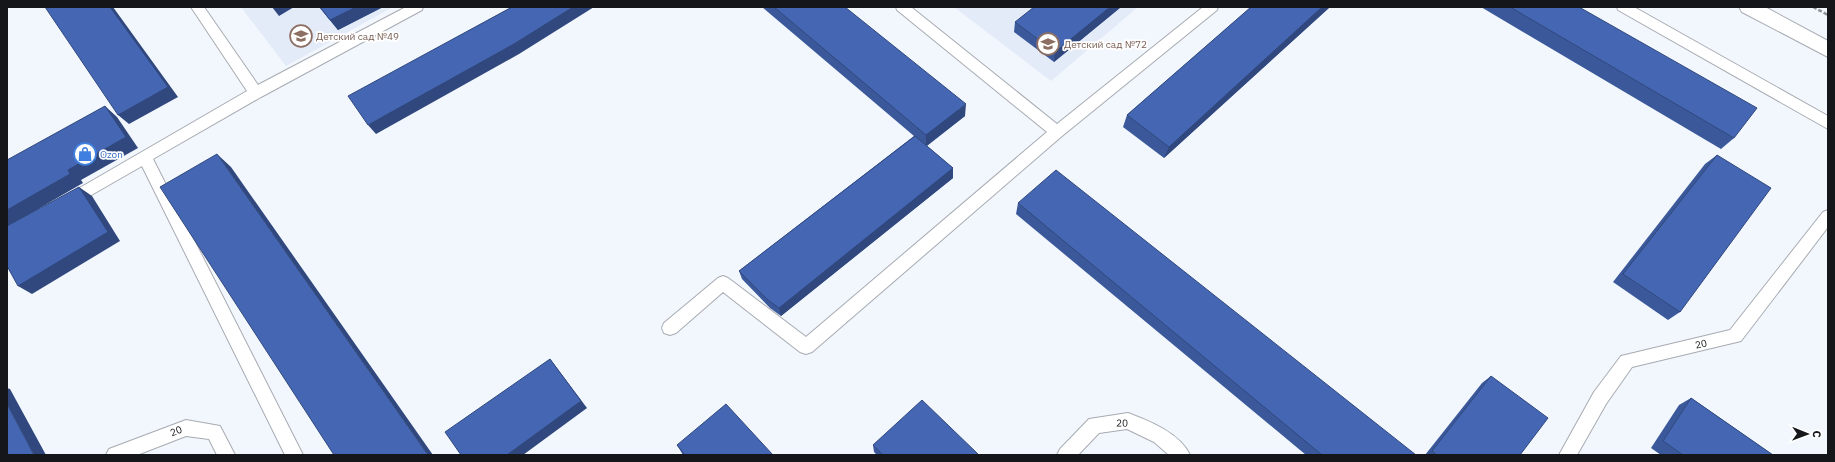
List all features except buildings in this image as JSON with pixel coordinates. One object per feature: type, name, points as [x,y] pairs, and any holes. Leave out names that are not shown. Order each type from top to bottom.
[{"type":"street","points":[[1749,7],[1828,50]]},
{"type":"lane","points":[[197,7],[256,93]]},
{"type":"lane","points":[[55,209],[256,93],[417,7]]},
{"type":"lane","points":[[902,7],[1056,132]]},
{"type":"lane","points":[[670,328],[723,283],[806,346],[1056,132],[1212,7]]},
{"type":"lane","points":[[1623,7],[1828,123]]},
{"type":"lane","points":[[145,158],[294,455]]},
{"type":"lane","name":"20","points":[[1568,455],[1600,398],[1627,361],[1735,336],[1828,216]]},
{"type":"lane","name":"20","points":[[1066,455],[1095,425],[1128,421],[1160,436],[1181,455]]},
{"type":"lane","name":"20","points":[[115,455],[186,428],[214,432],[226,455]]},
{"type":"path","points":[[1813,7],[1828,15]]},
{"type":"shaded area","name":"Детский сад №49","points":[[241,7],[393,7],[286,66]]},
{"type":"shaded area","name":"Детский сад №72","points":[[954,7],[1138,7],[1051,81]]},
{"type":"place","name":"Детский сад №49","points":[[301,36]]},
{"type":"place","name":"Детский сад №72","points":[[1048,44]]},
{"type":"place","name":"Ozon","points":[[85,154]]}]
